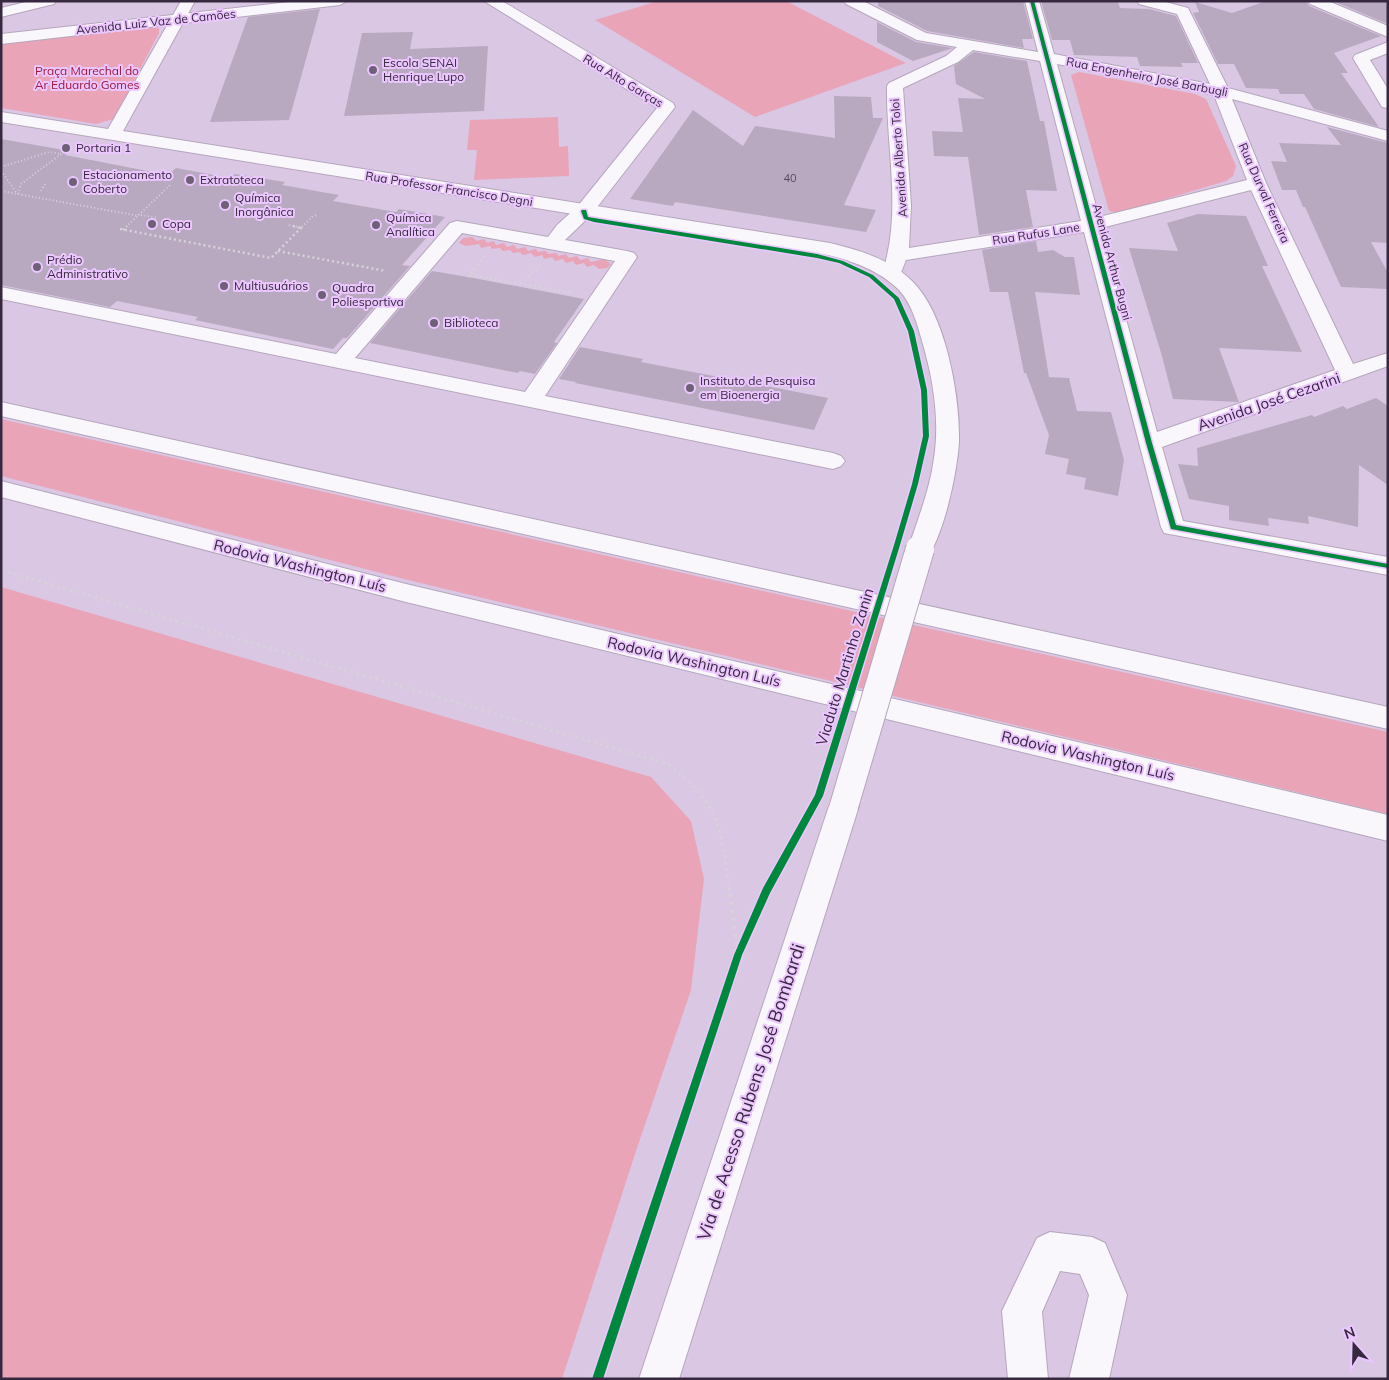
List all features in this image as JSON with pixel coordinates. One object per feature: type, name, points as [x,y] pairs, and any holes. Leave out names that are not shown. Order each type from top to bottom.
[{"type":"main road","points":[[1,13],[49,1]]},
{"type":"main road","points":[[112,136],[188,1]]},
{"type":"main road","name":"Avenida Luiz Vaz de Camões","points":[[1,39],[340,1]]},
{"type":"main road","name":"Rua Alto Garças","points":[[492,1],[667,106],[584,211]]},
{"type":"main road","name":"Rua Engenheiro José Barbugli","points":[[851,1],[922,38],[1048,58],[1221,91],[1388,136]]},
{"type":"main road","points":[[884,1],[884,18]]},
{"type":"main road","name":"Avenida Arthur Bugni","points":[[1032,1],[1090,225],[1173,527],[1387,566]]},
{"type":"main road","name":"Rua Durval Ferreira","points":[[1144,1],[1183,11],[1221,91],[1257,183],[1347,374]]},
{"type":"main road","points":[[1315,1],[1388,32]]},
{"type":"main road","name":"Avenida Alberto Toloi","points":[[896,264],[903,226],[894,106],[895,86],[952,59],[969,46]]},
{"type":"main road","points":[[1388,47],[1361,58],[1388,103]]},
{"type":"main road","name":"Rua Professor Francisco Degni","points":[[1,118],[830,249],[896,264]]},
{"type":"main road","name":"Rua Rufus Lane","points":[[896,264],[1090,225],[1257,183]]},
{"type":"main road","points":[[553,244],[564,229],[584,211]]},
{"type":"main road","points":[[340,362],[457,227],[627,256],[530,401]]},
{"type":"main road","name":"Via de Acesso Rubens José Bombardi","points":[[659,1379],[844,806],[920,549],[938,497],[946,455],[945,413],[940,371],[922,311],[896,264]]},
{"type":"main road","points":[[1,294],[833,461]]},
{"type":"main road","name":"Avenida José Cezarini","points":[[1149,443],[1388,359]]},
{"type":"main road","points":[[3,409],[1388,718]]},
{"type":"main road","name":"Rodovia Washington Luís","points":[[1,489],[406,593],[1388,828]]},
{"type":"main road","points":[[1028,1379],[1022,1311],[1050,1251],[1092,1256],[1108,1295],[1089,1379]]},
{"type":"path","points":[[18,194],[21,184],[91,132]]},
{"type":"path","points":[[1,167],[49,152],[62,154]]},
{"type":"path","points":[[1,171],[18,194]]},
{"type":"path","points":[[41,191],[45,184]]},
{"type":"path","points":[[170,185],[150,202],[140,216],[122,230],[271,258],[312,217],[317,216]]},
{"type":"path","points":[[1,191],[157,218]]},
{"type":"path","points":[[289,226],[301,228]]},
{"type":"path","points":[[278,251],[414,276]]},
{"type":"path","points":[[486,255],[469,276],[599,298]]},
{"type":"path","points":[[1,570],[668,764],[698,788],[710,804],[718,821],[723,839],[738,955]]},
{"type":"path","points":[[735,964],[746,937]]},
{"type":"green space","points":[[658,1],[786,1],[906,63],[755,117],[595,20]]},
{"type":"green space","name":"Praça Marechal do Ar Eduardo Gomes","points":[[150,27],[159,28],[159,33],[114,119],[96,124],[1,108],[1,43]]},
{"type":"green space","points":[[1079,72],[1195,94],[1206,99],[1236,166],[1233,176],[1226,181],[1119,213],[1109,211],[1071,75]]},
{"type":"green space","points":[[558,117],[559,147],[568,146],[569,176],[474,180],[477,150],[467,150],[470,120]]},
{"type":"green space","points":[[472,237],[477,241],[484,239],[487,243],[494,241],[496,245],[504,243],[507,247],[514,245],[517,249],[525,247],[528,251],[536,249],[538,252],[546,251],[548,254],[556,253],[559,256],[566,254],[569,258],[577,256],[580,260],[588,258],[591,262],[604,259],[611,264],[607,268],[599,269],[594,265],[587,267],[584,263],[576,265],[573,261],[566,263],[563,259],[555,261],[552,257],[544,259],[542,255],[535,257],[531,253],[523,255],[520,252],[513,253],[510,250],[503,251],[500,248],[492,249],[490,246],[481,248],[479,244],[466,246],[459,243],[463,238]]},
{"type":"green space","points":[[1,419],[1388,732],[1388,814],[416,582],[1,476]]},
{"type":"green space","points":[[1,587],[651,777],[691,821],[704,879],[691,990],[636,1151],[562,1379],[1,1379]]},
{"type":"building","points":[[878,1],[1023,1],[1033,39],[1022,39],[1024,48],[927,31],[878,6]]},
{"type":"building","points":[[1041,1],[1118,2],[1120,8],[1149,9],[1176,16],[1198,63],[1181,63],[1183,67],[1140,66],[1137,57],[1074,55],[1070,40],[1052,40]]},
{"type":"building","points":[[1266,1],[1306,1],[1309,6],[1381,36],[1334,53],[1348,73],[1341,73],[1379,127],[1314,109],[1304,94],[1280,94],[1278,89],[1246,88],[1234,64],[1218,64],[1193,13],[1199,12],[1195,2],[1232,13]]},
{"type":"building","points":[[1333,1],[1388,1],[1388,24]]},
{"type":"building","points":[[320,9],[289,120],[210,122],[248,17]]},
{"type":"building","points":[[877,22],[916,42],[953,48],[913,61],[877,42]]},
{"type":"building","points":[[413,32],[410,49],[488,46],[484,111],[344,116],[362,33]]},
{"type":"building","points":[[974,52],[1027,61],[1040,121],[1044,121],[1057,191],[1026,190],[1033,227],[979,235],[968,157],[934,156],[932,131],[963,132],[958,98],[985,99],[956,84],[954,66]]},
{"type":"building","points":[[834,96],[871,97],[873,118],[883,118],[844,205],[876,210],[866,232],[675,202],[673,206],[630,199],[693,110],[743,146],[755,126],[835,138]]},
{"type":"building","points":[[1327,127],[1388,143],[1388,243],[1371,242],[1388,273],[1388,289],[1341,287],[1296,190],[1282,190],[1271,161],[1287,162],[1279,143],[1341,145]]},
{"type":"building","points":[[1,139],[70,151],[65,155],[163,174],[169,174],[176,168],[230,178],[235,174],[285,182],[282,185],[339,195],[333,201],[396,212],[399,209],[445,217],[402,265],[410,266],[347,338],[343,338],[333,349],[195,320],[198,317],[117,301],[110,307],[1,285]]},
{"type":"building","points":[[1198,214],[1246,216],[1268,266],[1262,266],[1302,352],[1219,348],[1239,402],[1173,399],[1129,248],[1178,251],[1167,223]]},
{"type":"building","points":[[1036,241],[1038,252],[1053,250],[1065,257],[1074,257],[1080,295],[1035,292],[1049,377],[1069,378],[1077,411],[1111,412],[1124,460],[1118,496],[1084,489],[1086,478],[1066,474],[1069,459],[1045,454],[1049,435],[1026,373],[1024,373],[1008,292],[990,292],[982,250]]},
{"type":"building","name":"Biblioteca","points":[[432,271],[584,299],[554,342],[557,343],[535,374],[520,371],[518,373],[370,343]]},
{"type":"building","points":[[580,347],[643,359],[641,362],[828,398],[814,430],[559,379]]},
{"type":"building","points":[[1376,398],[1388,406],[1388,485],[1359,465],[1358,527],[1308,516],[1309,524],[1268,518],[1269,526],[1229,520],[1229,506],[1189,499],[1178,464],[1198,466],[1197,448],[1312,415],[1314,417],[1343,406],[1347,409]]},
{"type":"cycle path","points":[[1032,1],[1173,527],[1388,566]]},
{"type":"cycle path","name":"Viaduto Martinho Zanin","points":[[584,211],[586,218],[594,220],[817,256],[841,262],[871,276],[896,298],[911,331],[924,390],[926,436],[915,484],[897,545],[819,796],[766,891],[738,955],[597,1379]]},
{"type":"place","name":"Escola SENAI Henrique Lupo","points":[[373,70]]},
{"type":"place","name":"Portaria 1","points":[[66,148]]},
{"type":"place","name":"Extratoteca","points":[[190,180]]},
{"type":"place","name":"Estacionamento Coberto","points":[[73,182]]},
{"type":"place","name":"Química Inorgânica","points":[[225,205]]},
{"type":"place","name":"Copa","points":[[152,224]]},
{"type":"place","name":"Química Analítica","points":[[376,225]]},
{"type":"place","name":"Prédio Administrativo","points":[[37,267]]},
{"type":"place","name":"Multiusuários","points":[[224,286]]},
{"type":"place","name":"Quadra Poliesportiva","points":[[322,295]]},
{"type":"place","name":"Biblioteca","points":[[434,323]]},
{"type":"place","name":"Instituto de Pesquisa em Bioenergia","points":[[690,388]]}]
